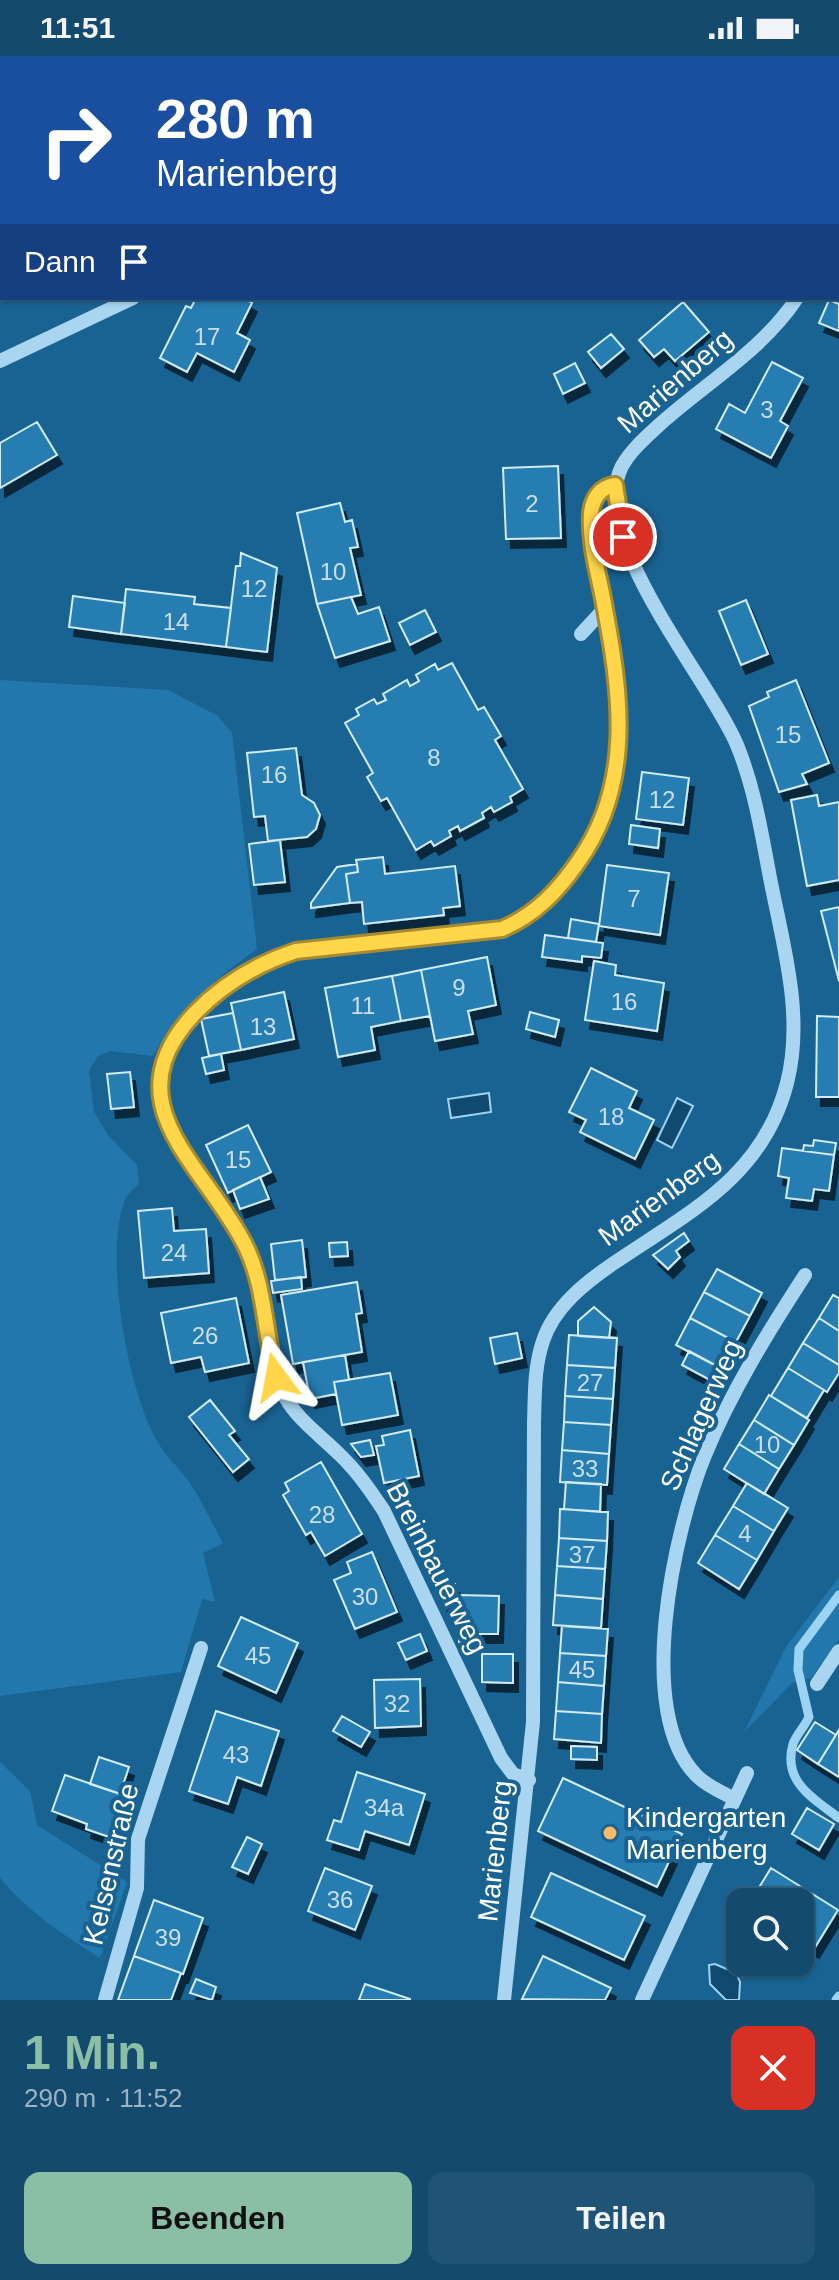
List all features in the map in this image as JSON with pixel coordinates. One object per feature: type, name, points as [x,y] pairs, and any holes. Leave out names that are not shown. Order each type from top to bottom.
[{"type":"street","points":[[0,361],[129,300]]},
{"type":"street","name":"Marienberg","points":[[504,2000],[533,1722],[536,1374],[543,1339],[558,1313],[578,1290],[721,1191],[745,1167],[763,1143],[778,1114],[794,1037],[791,980],[754,795],[716,702],[643,586],[627,554],[615,485],[623,464],[639,443],[751,350],[795,300]]},
{"type":"street","name":"Breinbauerweg","points":[[529,1780],[513,1774],[501,1758],[384,1511],[364,1480],[287,1400],[276,1377],[248,1251],[171,1129],[159,1100],[157,1078],[166,1052],[185,1024],[209,998],[265,961],[296,951],[502,929],[521,921],[544,903],[583,855],[601,826],[612,797],[619,721],[591,513],[596,496],[606,486],[615,485]]},
{"type":"street","points":[[581,634],[605,608]]},
{"type":"street","name":"Schlagerweg","points":[[733,1798],[697,1776],[683,1756],[672,1730],[664,1662],[675,1555],[705,1454],[768,1332],[805,1275]]},
{"type":"street","name":"Kelsenstraße","points":[[105,2000],[137,1888],[138,1839],[201,1648]]},
{"type":"street","points":[[817,1684],[839,1651]]},
{"type":"street","points":[[642,2000],[747,1773]]},
{"type":"shaded area","points":[[0,680],[168,690],[218,716],[232,733],[257,949],[199,997],[174,1025],[153,1056],[110,1051],[98,1056],[89,1071],[94,1112],[108,1135],[137,1165],[139,1184],[124,1202],[118,1227],[118,1291],[129,1362],[148,1423],[160,1446],[192,1486],[223,1543],[203,1553],[215,1602],[202,1599],[181,1672],[0,1696]]},
{"type":"shaded area","points":[[489,1093],[491,1112],[451,1118],[448,1099]]},
{"type":"shaded area","points":[[677,1098],[693,1106],[672,1148],[657,1140]]},
{"type":"shaded area","points":[[839,1577],[839,1639],[811,1678],[792,1683],[744,1732],[786,1647]]},
{"type":"shaded area","points":[[0,1762],[30,1791],[37,1825],[127,1882],[100,1958],[34,1912],[0,1878]]},
{"type":"shaded area","points":[[709,1965],[726,1969],[726,1976],[737,1976],[739,2000],[726,2000],[710,1984]]},
{"type":"building","points":[[195,300],[247,300],[252,303],[237,333],[250,340],[234,372],[197,353],[187,372],[160,358],[186,306],[191,308]]},
{"type":"building","points":[[829,300],[839,304],[839,331],[819,323]]},
{"type":"building","points":[[683,302],[709,332],[675,361],[664,349],[654,357],[639,340]]},
{"type":"building","points":[[611,334],[624,349],[601,368],[588,352]]},
{"type":"building","points":[[772,362],[803,378],[780,421],[788,426],[771,458],[716,429],[729,404],[745,413]]},
{"type":"building","points":[[575,363],[585,383],[563,394],[554,374]]},
{"type":"building","points":[[37,422],[57,455],[0,488],[0,443]]},
{"type":"building","points":[[558,466],[561,538],[506,539],[503,468]]},
{"type":"building","points":[[340,503],[345,522],[352,520],[358,547],[350,548],[361,595],[317,604],[297,513]]},
{"type":"building","points":[[241,553],[277,568],[267,652],[226,647],[236,566],[240,566]]},
{"type":"building","points":[[126,589],[195,597],[194,604],[231,608],[226,647],[121,634]]},
{"type":"building","points":[[73,596],[125,603],[121,634],[69,627]]},
{"type":"building","points":[[351,597],[358,614],[379,607],[390,641],[335,658],[317,604]]},
{"type":"building","points":[[746,600],[768,654],[741,665],[719,611]]},
{"type":"building","points":[[425,610],[436,632],[410,645],[399,623]]},
{"type":"building","points":[[452,663],[478,710],[484,707],[501,736],[495,740],[523,789],[510,797],[512,802],[494,812],[491,807],[482,813],[484,818],[460,831],[458,826],[449,831],[451,836],[434,846],[431,841],[416,850],[387,798],[381,801],[367,777],[373,773],[345,723],[359,715],[356,709],[374,699],[377,704],[386,700],[383,694],[407,680],[410,686],[419,681],[416,675],[435,664],[438,670]]},
{"type":"building","points":[[796,680],[829,763],[802,774],[807,784],[779,792],[749,706],[769,697],[767,692]]},
{"type":"building","points":[[296,748],[302,795],[314,803],[320,815],[316,829],[307,837],[268,841],[265,816],[254,817],[247,753]]},
{"type":"building","points":[[642,772],[689,778],[683,825],[636,819]]},
{"type":"building","points":[[817,795],[819,806],[839,802],[839,880],[807,886],[791,800]]},
{"type":"building","points":[[631,825],[660,829],[658,848],[629,844]]},
{"type":"building","points":[[280,840],[285,882],[254,885],[249,844]]},
{"type":"building","points":[[383,857],[385,874],[455,866],[460,906],[443,908],[444,915],[364,924],[362,902],[350,903],[346,874],[358,872],[356,860]]},
{"type":"building","points":[[357,864],[358,872],[346,874],[350,903],[311,908],[311,903],[337,867]]},
{"type":"building","points":[[607,865],[669,873],[660,935],[599,926]]},
{"type":"building","points":[[839,907],[839,981],[821,911]]},
{"type":"building","points":[[571,919],[599,924],[596,942],[568,938]]},
{"type":"building","points":[[545,935],[603,943],[601,958],[582,956],[582,962],[542,957]]},
{"type":"building","points":[[487,957],[496,1005],[468,1011],[473,1034],[435,1041],[421,970]]},
{"type":"building","points":[[594,961],[616,965],[615,975],[664,983],[657,1031],[585,1020]]},
{"type":"building","points":[[421,970],[430,1016],[401,1021],[392,976]]},
{"type":"building","points":[[392,976],[401,1021],[371,1027],[375,1050],[338,1057],[325,988]]},
{"type":"building","points":[[284,992],[294,1039],[241,1050],[231,1003]]},
{"type":"building","points":[[530,1012],[559,1020],[555,1037],[526,1029]]},
{"type":"building","points":[[233,1013],[241,1050],[209,1056],[201,1019]]},
{"type":"building","points":[[817,1016],[839,1017],[839,1097],[816,1097]]},
{"type":"building","points":[[221,1054],[224,1070],[206,1074],[202,1058]]},
{"type":"building","points":[[591,1068],[637,1091],[629,1108],[654,1120],[635,1159],[580,1132],[586,1120],[569,1112]]},
{"type":"building","points":[[130,1072],[134,1107],[111,1109],[107,1074]]},
{"type":"building","points":[[248,1125],[271,1172],[228,1193],[206,1145]]},
{"type":"building","points":[[814,1140],[836,1143],[834,1155],[803,1151],[804,1145],[813,1146]]},
{"type":"building","points":[[782,1148],[834,1155],[829,1191],[814,1189],[812,1201],[786,1198],[789,1178],[778,1176]]},
{"type":"building","points":[[260,1177],[269,1199],[240,1209],[233,1190]]},
{"type":"building","points":[[172,1208],[174,1231],[206,1229],[209,1273],[144,1278],[138,1211]]},
{"type":"building","points":[[684,1233],[689,1241],[676,1251],[680,1257],[668,1269],[653,1255]]},
{"type":"building","points":[[302,1240],[306,1277],[275,1280],[271,1244]]},
{"type":"building","points":[[347,1242],[348,1256],[330,1257],[329,1243]]},
{"type":"building","points":[[717,1269],[762,1293],[750,1316],[704,1292]]},
{"type":"building","points":[[301,1277],[302,1289],[273,1293],[271,1281]]},
{"type":"building","points":[[357,1282],[362,1313],[356,1314],[362,1352],[293,1364],[281,1295]]},
{"type":"building","points":[[704,1292],[750,1316],[736,1342],[690,1318]]},
{"type":"building","points":[[833,1295],[839,1298],[839,1331],[819,1318]]},
{"type":"building","points":[[236,1298],[249,1363],[205,1372],[201,1357],[171,1363],[161,1313]]},
{"type":"building","points":[[594,1307],[611,1322],[609,1338],[578,1336],[578,1321]]},
{"type":"building","points":[[690,1318],[736,1342],[722,1369],[676,1345]]},
{"type":"building","points":[[819,1318],[839,1331],[839,1365],[803,1343]]},
{"type":"building","points":[[517,1333],[522,1358],[495,1364],[490,1338]]},
{"type":"building","points":[[569,1335],[617,1338],[615,1368],[567,1365]]},
{"type":"building","points":[[803,1343],[839,1365],[839,1373],[827,1392],[788,1368]]},
{"type":"building","points":[[689,1351],[717,1366],[710,1380],[682,1365]]},
{"type":"building","points":[[345,1355],[349,1380],[334,1382],[336,1394],[310,1399],[303,1362]]},
{"type":"building","points":[[567,1365],[615,1368],[613,1399],[565,1396]]},
{"type":"building","points":[[788,1368],[824,1390],[807,1418],[771,1396]]},
{"type":"building","points":[[390,1373],[398,1415],[342,1425],[334,1382]]},
{"type":"building","points":[[769,1395],[809,1420],[794,1445],[754,1420]]},
{"type":"building","points":[[565,1396],[613,1399],[611,1425],[564,1422]]},
{"type":"building","points":[[210,1400],[235,1431],[229,1435],[249,1459],[233,1472],[189,1417]]},
{"type":"building","points":[[754,1420],[794,1445],[779,1469],[739,1444]]},
{"type":"building","points":[[564,1422],[611,1425],[609,1454],[562,1450]]},
{"type":"building","points":[[410,1430],[419,1476],[384,1483],[376,1446],[384,1445],[382,1436]]},
{"type":"building","points":[[370,1440],[374,1455],[361,1457],[351,1444]]},
{"type":"building","points":[[739,1444],[779,1469],[764,1494],[724,1469]]},
{"type":"building","points":[[562,1450],[609,1454],[607,1485],[560,1482]]},
{"type":"building","points":[[321,1462],[362,1534],[325,1556],[311,1532],[306,1535],[283,1495],[289,1491],[285,1483]]},
{"type":"building","points":[[566,1482],[601,1484],[600,1512],[564,1509]]},
{"type":"building","points":[[747,1483],[788,1508],[774,1531],[733,1506]]},
{"type":"building","points":[[733,1506],[774,1531],[757,1560],[715,1535]]},
{"type":"building","points":[[560,1509],[608,1512],[607,1541],[559,1538]]},
{"type":"building","points":[[715,1535],[757,1560],[739,1589],[698,1563]]},
{"type":"building","points":[[559,1538],[607,1541],[605,1569],[557,1566]]},
{"type":"building","points":[[372,1552],[397,1612],[355,1629],[334,1580],[351,1573],[347,1562]]},
{"type":"building","points":[[557,1566],[605,1569],[603,1599],[555,1595]]},
{"type":"building","points":[[443,1584],[455,1584],[455,1605],[442,1604]]},
{"type":"building","points":[[459,1595],[499,1596],[498,1634],[480,1634],[480,1641],[459,1642]]},
{"type":"building","points":[[555,1595],[603,1599],[601,1628],[553,1625]]},
{"type":"building","points":[[241,1617],[298,1643],[276,1693],[218,1666]]},
{"type":"building","points":[[562,1626],[608,1629],[606,1656],[560,1653]]},
{"type":"building","points":[[420,1634],[427,1651],[406,1660],[398,1643]]},
{"type":"building","points":[[560,1653],[606,1656],[604,1686],[558,1682]]},
{"type":"building","points":[[482,1654],[513,1654],[513,1683],[482,1682]]},
{"type":"building","points":[[420,1679],[421,1726],[375,1728],[374,1680]]},
{"type":"building","points":[[558,1682],[604,1686],[602,1714],[556,1711]]},
{"type":"building","points":[[216,1711],[279,1731],[261,1786],[237,1777],[228,1804],[189,1791]]},
{"type":"building","points":[[556,1711],[602,1714],[601,1743],[554,1739]]},
{"type":"building","points":[[342,1716],[370,1732],[361,1747],[333,1731]]},
{"type":"building","points":[[815,1722],[836,1735],[818,1764],[797,1750]]},
{"type":"building","points":[[839,1730],[839,1777],[818,1764]]},
{"type":"building","points":[[571,1746],[597,1747],[597,1760],[571,1759]]},
{"type":"building","points":[[99,1757],[129,1767],[120,1794],[90,1784]]},
{"type":"building","points":[[357,1772],[425,1794],[409,1845],[365,1831],[359,1850],[327,1840],[334,1820],[341,1822]]},
{"type":"building","points":[[65,1775],[127,1796],[112,1838],[86,1829],[87,1824],[52,1811]]},
{"type":"building","name":"Kindergarten Marienberg","points":[[563,1778],[682,1834],[657,1887],[538,1831]]},
{"type":"building","points":[[807,1808],[834,1824],[819,1850],[792,1834]]},
{"type":"building","points":[[247,1837],[262,1844],[248,1874],[232,1867]]},
{"type":"building","points":[[325,1868],[372,1886],[355,1930],[308,1911]]},
{"type":"building","points":[[771,1868],[803,1888],[759,1888]]},
{"type":"building","points":[[551,1873],[645,1916],[624,1960],[531,1917]]},
{"type":"building","points":[[814,1895],[838,1910],[814,1949]]},
{"type":"building","points":[[154,1900],[203,1918],[183,1974],[134,1956]]},
{"type":"building","points":[[134,1956],[181,1973],[171,2000],[118,2000]]},
{"type":"building","points":[[543,1956],[611,1988],[605,2000],[522,1999]]},
{"type":"building","points":[[196,1979],[216,1987],[212,2000],[190,1993]]},
{"type":"building","points":[[365,1984],[410,1999],[410,2000],[359,2000]]},
{"type":"waterway","points":[[839,1595],[799,1649],[798,1670],[809,1717],[794,1741],[791,1757],[792,1769],[802,1788],[839,1818]]},
{"type":"waterway","points":[[836,2000],[839,1996]]},
{"type":"place","name":"Kindergarten Marienberg","points":[[610,1833]]},
{"type":"route","points":[[276,1377],[248,1251],[171,1129],[159,1100],[157,1078],[166,1052],[185,1024],[209,998],[265,961],[296,951],[502,929],[521,921],[564,882],[601,826],[612,797],[617,763],[619,721],[614,668],[594,552],[591,513],[596,496],[606,486],[615,485],[623,537]]}]
